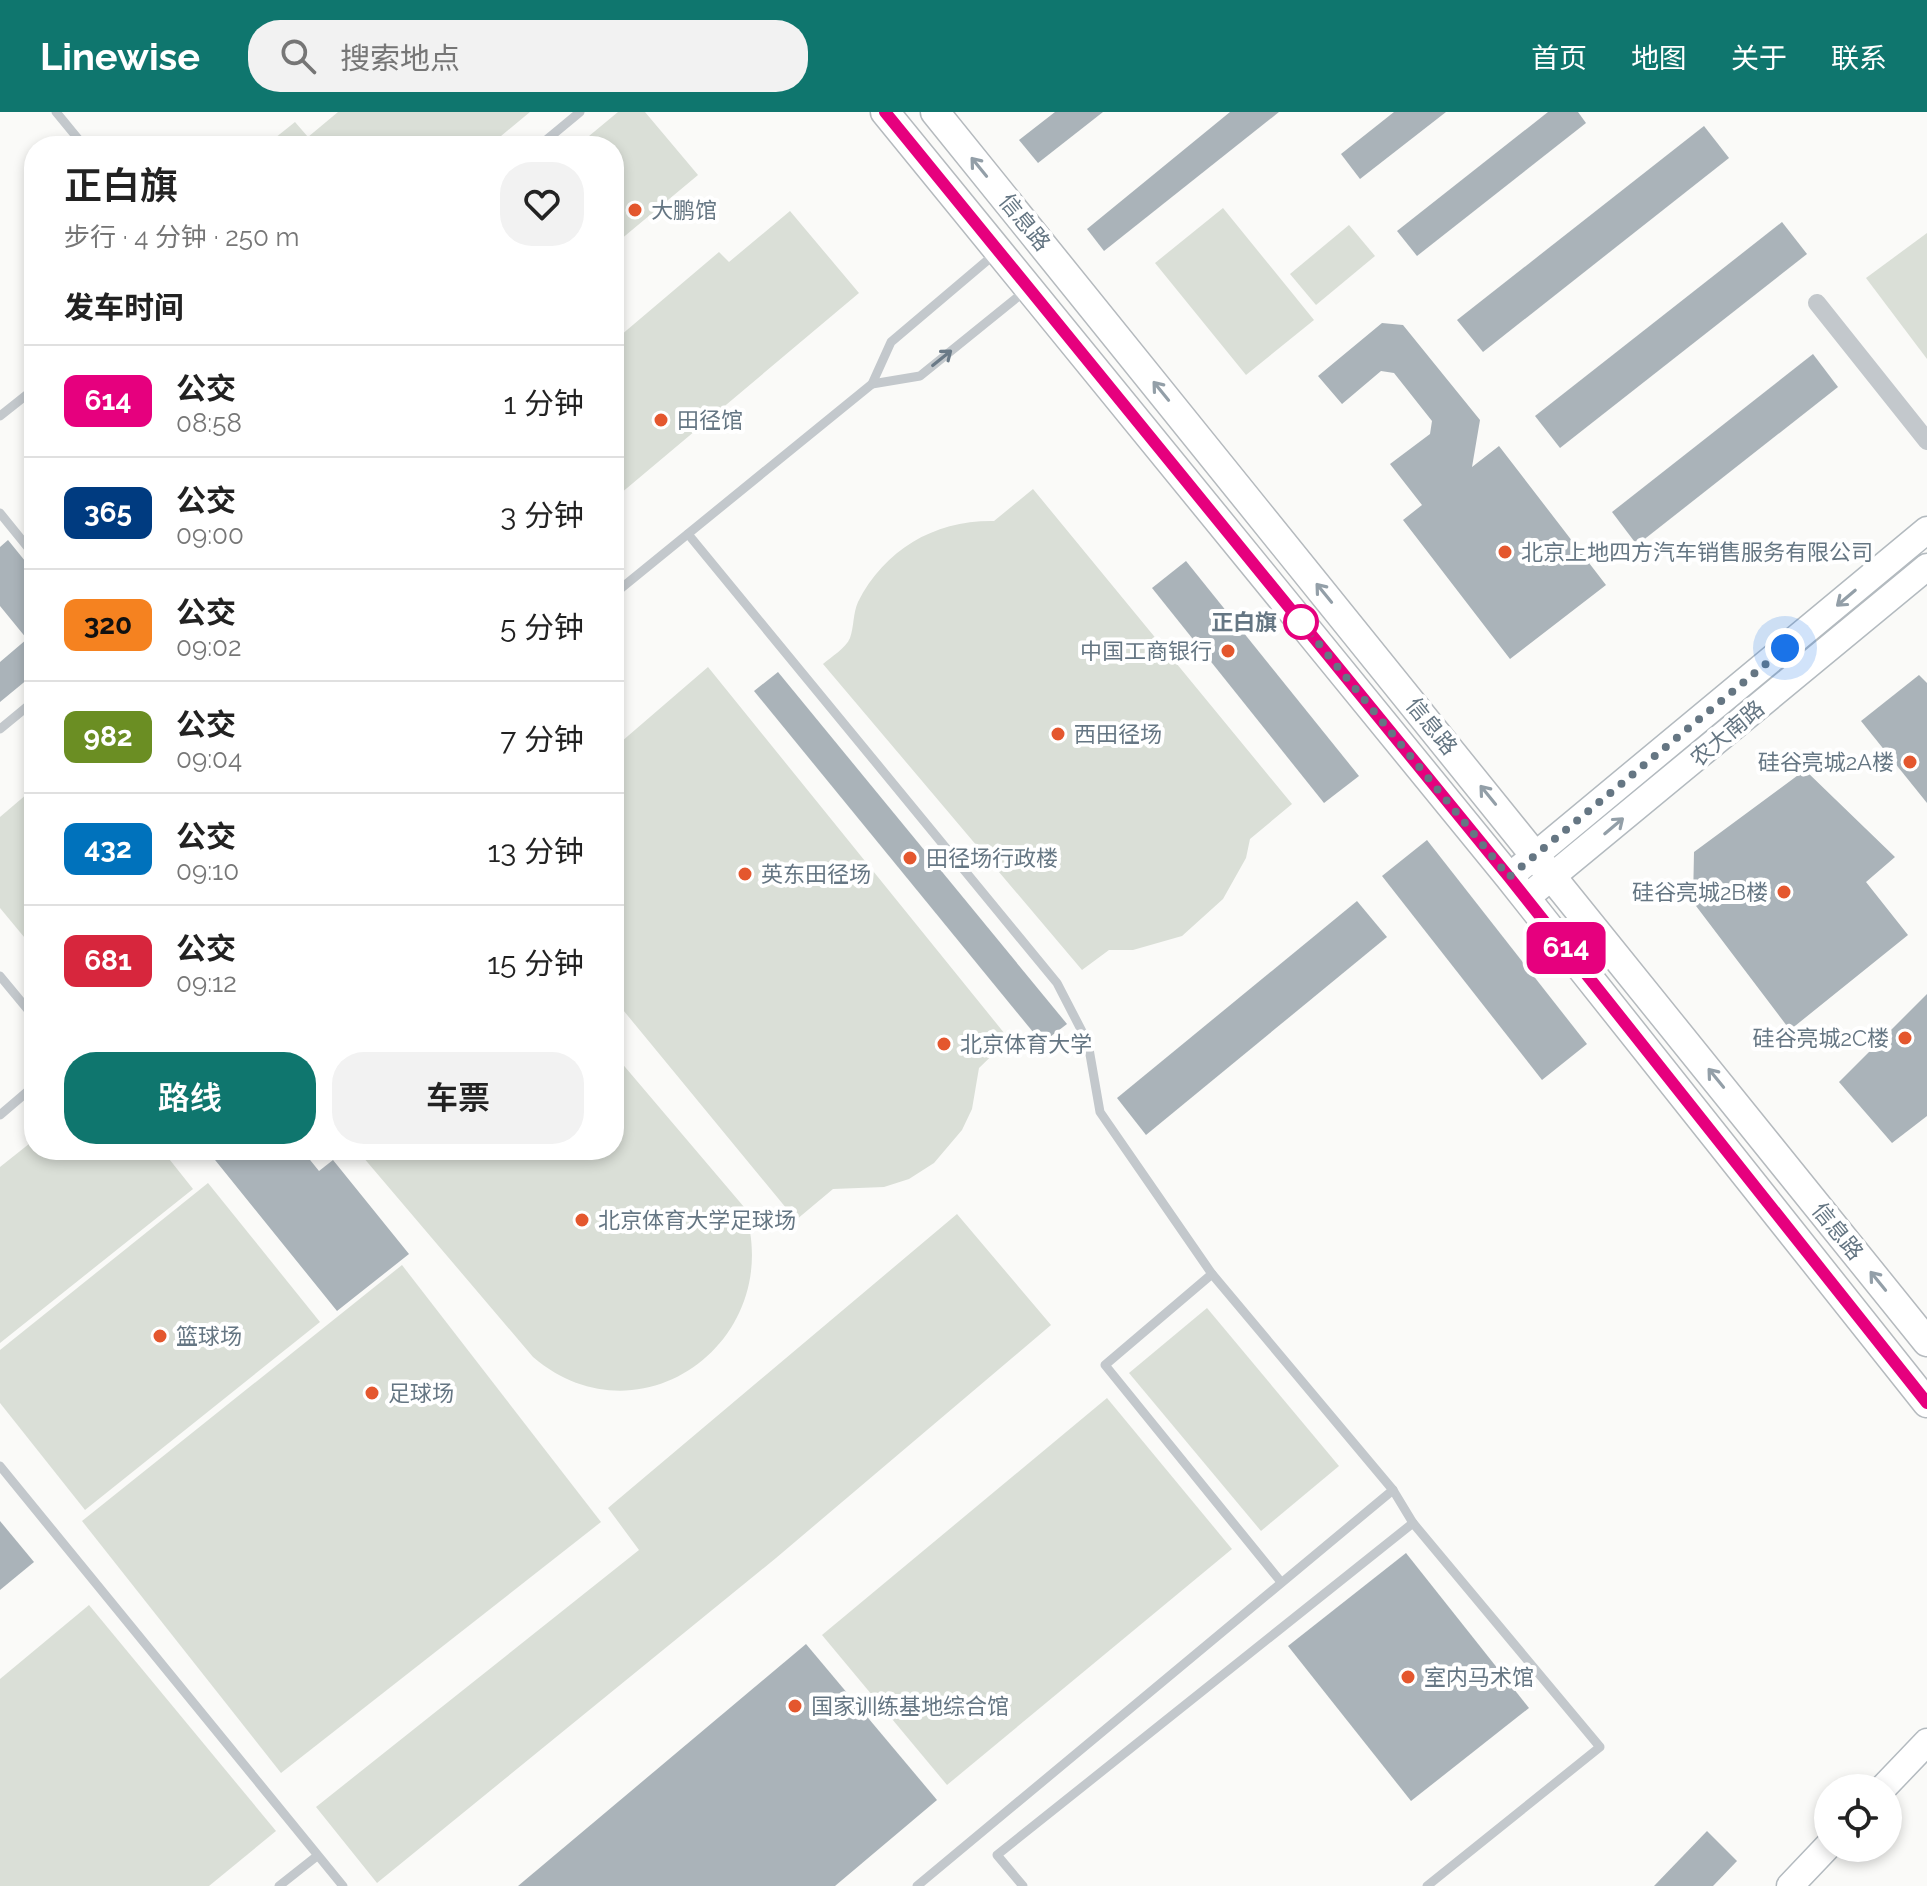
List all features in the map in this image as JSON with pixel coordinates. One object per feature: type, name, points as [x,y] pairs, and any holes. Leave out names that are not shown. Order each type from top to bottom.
[{"type":"main road","name":"信息路","points":[[885,112],[1518,887],[1927,1403]]},
{"type":"main road","name":"信息路","points":[[935,112],[1927,1342]]},
{"type":"main road","name":"农大南路","points":[[1545,866],[1927,530]]},
{"type":"main road","name":"农大南路","points":[[1545,866],[1927,567]]},
{"type":"main road","points":[[1518,887],[1545,866]]},
{"type":"main road","points":[[1896,1774],[1927,1742]]},
{"type":"main road","points":[[1790,1886],[1814,1861]]},
{"type":"street","points":[[1817,303],[1927,441]]},
{"type":"lane","points":[[56,112],[76,136]]},
{"type":"lane","points":[[551,136],[580,112]]},
{"type":"lane","points":[[624,586],[872,384],[891,342],[999,251]]},
{"type":"lane","points":[[872,384],[920,376],[1029,288]]},
{"type":"lane","points":[[0,416],[24,397]]},
{"type":"lane","points":[[0,513],[24,543]]},
{"type":"lane","points":[[688,534],[1057,983],[1088,1043],[1100,1112],[1212,1274],[1393,1490],[1413,1523],[1600,1747],[1427,1886]]},
{"type":"lane","points":[[0,729],[24,709]]},
{"type":"lane","points":[[0,976],[24,1005]]},
{"type":"lane","points":[[0,1115],[24,1095]]},
{"type":"lane","points":[[1212,1274],[1105,1365],[1281,1582]]},
{"type":"lane","points":[[0,1466],[343,1886]]},
{"type":"lane","points":[[917,1886],[1393,1490]]},
{"type":"lane","points":[[1023,1886],[997,1855],[1413,1523]]},
{"type":"lane","points":[[279,1886],[317,1856]]},
{"type":"shaded area","points":[[338,112],[530,112],[501,136],[309,136]]},
{"type":"shaded area","name":"大鹏馆","points":[[618,112],[645,112],[698,175],[624,237],[624,136],[589,136]]},
{"type":"shaded area","points":[[295,122],[307,136],[278,136]]},
{"type":"shaded area","points":[[1223,208],[1314,320],[1246,375],[1155,263]]},
{"type":"shaded area","name":"田径馆","points":[[790,211],[859,293],[624,491],[624,333],[719,252],[729,262]]},
{"type":"shaded area","points":[[1349,225],[1375,256],[1316,305],[1290,274]]},
{"type":"shaded area","points":[[1927,233],[1927,359],[1866,278]]},
{"type":"shaded area","name":"西田径场","points":[[1033,489],[1292,804],[1250,839],[1246,858],[1223,899],[1182,936],[1133,950],[1109,950],[1082,970],[823,664],[848,642],[858,602],[869,583],[897,553],[932,532],[972,522],[994,521]]},
{"type":"shaded area","name":"英东田径场","points":[[708,667],[1009,1039],[979,1068],[972,1109],[962,1130],[934,1163],[909,1179],[884,1187],[833,1189],[796,1220],[624,1011],[624,739]]},
{"type":"shaded area","points":[[24,797],[24,937],[0,908],[0,817]]},
{"type":"shaded area","name":"北京体育大学足球场","points":[[624,1066],[744,1207],[752,1255],[745,1299],[725,1337],[695,1366],[658,1385],[617,1391],[575,1382],[533,1357],[366,1160],[624,1160]]},
{"type":"shaded area","points":[[24,1148],[24,1160],[170,1160],[193,1189],[0,1343],[0,1167]]},
{"type":"shaded area","name":"篮球场","points":[[208,1183],[320,1322],[85,1510],[0,1403],[0,1350]]},
{"type":"shaded area","points":[[957,1214],[1051,1325],[776,1558],[377,1883],[316,1807],[639,1550],[608,1508]]},
{"type":"shaded area","name":"足球场","points":[[402,1265],[601,1522],[281,1773],[82,1521]]},
{"type":"shaded area","points":[[1207,1308],[1339,1466],[1261,1531],[1129,1373]]},
{"type":"shaded area","points":[[1107,1398],[1232,1549],[947,1785],[822,1635]]},
{"type":"shaded area","points":[[89,1605],[276,1831],[209,1886],[0,1886],[0,1679]]},
{"type":"building","points":[[1055,112],[1103,112],[1038,163],[1019,140]]},
{"type":"building","points":[[1230,112],[1279,112],[1104,251],[1087,229]]},
{"type":"building","points":[[1394,112],[1446,112],[1360,179],[1341,154]]},
{"type":"building","points":[[1548,112],[1578,112],[1586,123],[1417,256],[1397,231]]},
{"type":"building","points":[[1704,126],[1729,158],[1483,352],[1457,320]]},
{"type":"building","points":[[1782,222],[1807,254],[1560,448],[1535,416]]},
{"type":"building","name":"北京上地四方汽车销售服务有限公司","points":[[1382,323],[1403,325],[1480,420],[1472,467],[1499,446],[1606,585],[1510,659],[1403,520],[1422,505],[1390,464],[1430,434],[1432,421],[1394,373],[1381,371],[1342,404],[1318,376]]},
{"type":"building","points":[[1813,354],[1838,387],[1637,545],[1612,512]]},
{"type":"building","points":[[8,540],[24,560],[24,635],[0,606],[0,547]]},
{"type":"building","points":[[1186,561],[1359,776],[1324,803],[1152,588]]},
{"type":"building","points":[[24,642],[24,682],[0,702],[0,662]]},
{"type":"building","name":"田径场行政楼","points":[[778,672],[1067,1024],[1042,1043],[754,691]]},
{"type":"building","name":"硅谷亮城2A楼","points":[[1919,675],[1927,683],[1927,803],[1861,721]]},
{"type":"building","name":"硅谷亮城2B楼","points":[[1805,770],[1895,857],[1866,882],[1908,935],[1790,1030],[1693,902],[1694,852]]},
{"type":"building","points":[[1427,840],[1587,1044],[1542,1080],[1382,876]]},
{"type":"building","points":[[1357,901],[1387,937],[1146,1135],[1117,1098]]},
{"type":"building","name":"硅谷亮城2C楼","points":[[1927,994],[1927,1116],[1892,1143],[1839,1082]]},
{"type":"building","points":[[215,1160],[310,1160],[319,1171],[333,1160],[409,1254],[337,1311]]},
{"type":"building","points":[[0,1521],[34,1562],[0,1590]]},
{"type":"building","name":"室内马术馆","points":[[1406,1553],[1529,1708],[1411,1801],[1288,1646]]},
{"type":"building","name":"国家训练基地综合馆","points":[[806,1644],[937,1800],[835,1886],[518,1886]]},
{"type":"building","points":[[1707,1831],[1737,1861],[1713,1886],[1654,1886]]},
{"type":"bus line","name":"614","points":[[885,112],[1509,877],[1927,1403]]},
{"type":"place","name":"大鹏馆","points":[[635,210]]},
{"type":"place","name":"田径馆","points":[[661,420]]},
{"type":"place","name":"北京上地四方汽车销售服务有限公司","points":[[1505,552]]},
{"type":"place","name":"正白旗","points":[[1301,622]]},
{"type":"place","name":"中国工商银行","points":[[1228,651]]},
{"type":"place","name":"西田径场","points":[[1058,734]]},
{"type":"place","name":"硅谷亮城2A楼","points":[[1910,762]]},
{"type":"place","name":"田径场行政楼","points":[[910,858]]},
{"type":"place","name":"英东田径场","points":[[745,874]]},
{"type":"place","name":"硅谷亮城2B楼","points":[[1784,892]]},
{"type":"place","name":"硅谷亮城2C楼","points":[[1905,1038]]},
{"type":"place","name":"北京体育大学","points":[[944,1044]]},
{"type":"place","name":"北京体育大学足球场","points":[[582,1220]]},
{"type":"place","name":"篮球场","points":[[160,1336]]},
{"type":"place","name":"足球场","points":[[372,1393]]},
{"type":"place","name":"室内马术馆","points":[[1408,1677]]},
{"type":"place","name":"国家训练基地综合馆","points":[[795,1706]]},
{"type":"route","points":[[1301,622],[1509,877],[1785,648]]}]
